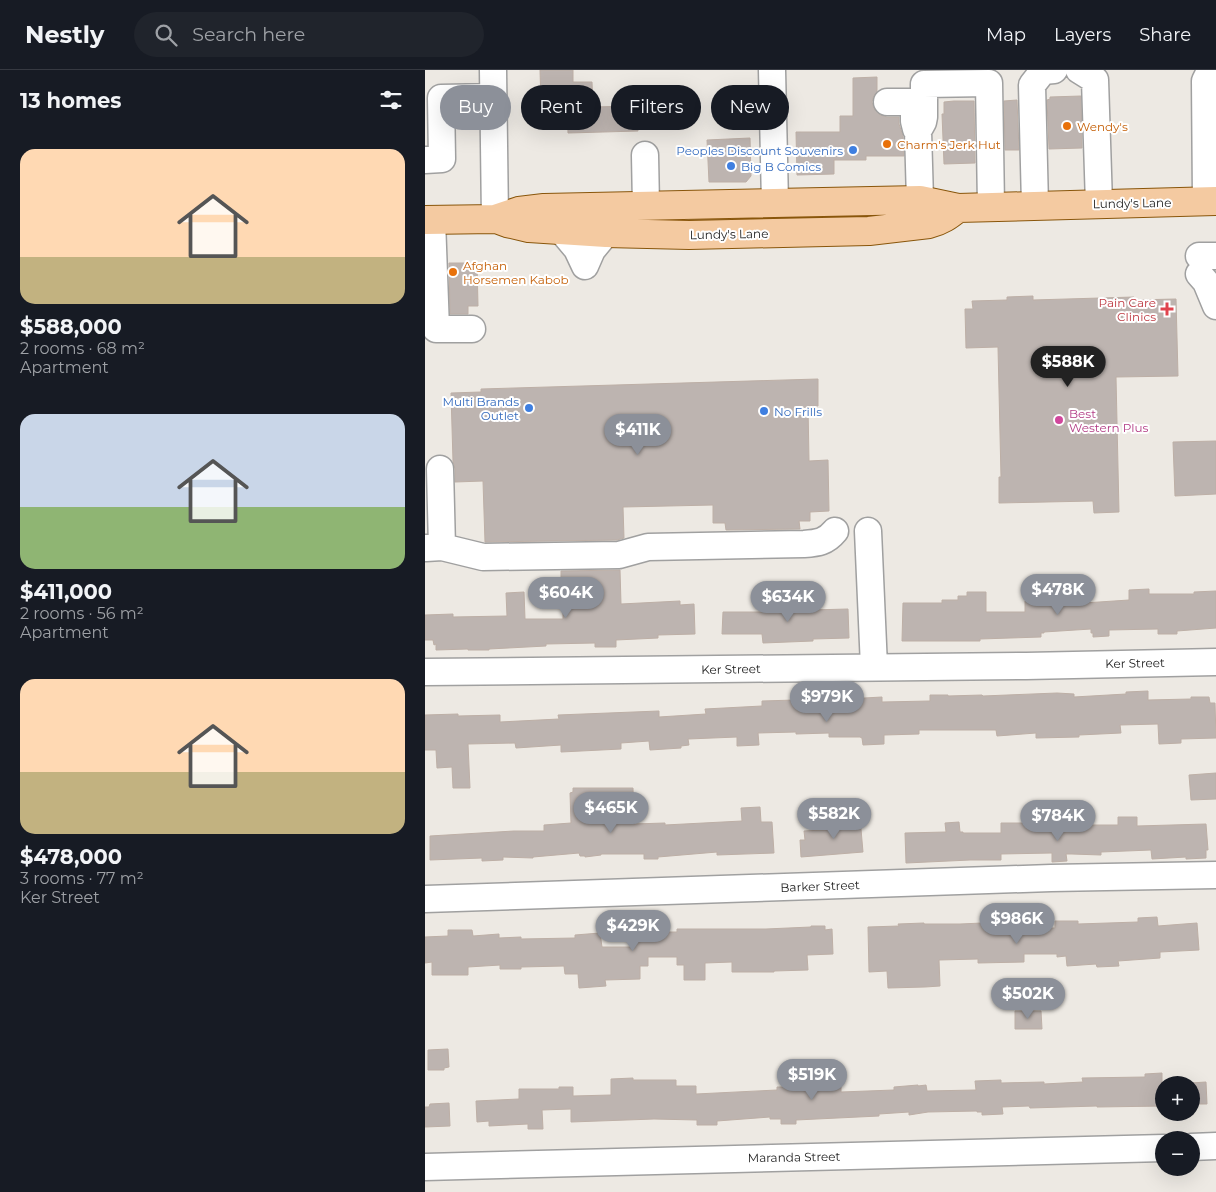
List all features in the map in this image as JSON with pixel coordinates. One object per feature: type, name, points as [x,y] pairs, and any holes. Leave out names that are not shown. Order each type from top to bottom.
[{"type":"main road","name":"Lundy's Lane","points":[[428,220],[495,219],[519,211],[544,208],[920,200],[958,208],[1207,201]]},
{"type":"main road","name":"Lundy's Lane","points":[[495,219],[507,224],[524,227],[689,235],[869,231],[936,223],[958,208]]},
{"type":"street","points":[[493,70],[493,85]]},
{"type":"street","points":[[772,70],[775,203]]},
{"type":"street","points":[[1035,205],[1032,85],[1043,71],[1054,70]]},
{"type":"street","points":[[1079,70],[1095,80],[1099,204]]},
{"type":"street","points":[[1193,70],[1188,81],[1189,164],[1207,201]]},
{"type":"street","points":[[1207,201],[1205,80],[1209,73],[1216,71]]},
{"type":"street","points":[[918,131],[924,117],[924,84],[989,83],[991,206]]},
{"type":"street","points":[[425,160],[442,159],[433,98]]},
{"type":"street","points":[[887,102],[914,102],[915,126],[918,131],[920,200]]},
{"type":"street","points":[[494,130],[495,219]]},
{"type":"street","points":[[645,155],[645,206]]},
{"type":"street","points":[[991,160],[1020,159]]},
{"type":"street","points":[[428,220],[436,329],[471,329]]},
{"type":"street","points":[[1205,262],[1206,282],[1216,306]]},
{"type":"street","points":[[439,469],[434,547],[483,557],[619,555],[648,548],[817,543],[830,538],[835,532]]},
{"type":"street","points":[[867,530],[874,668]]},
{"type":"street","name":"Ker Street","points":[[425,672],[874,668],[1216,662]]},
{"type":"street","name":"Barker Street","points":[[425,899],[1216,875]]},
{"type":"street","points":[[1200,1147],[1216,1146]]},
{"type":"street","name":"Maranda Street","points":[[425,1167],[1155,1148]]},
{"type":"building","points":[[540,70],[573,70],[573,82],[592,82],[592,85],[540,85]]},
{"type":"building","points":[[877,77],[877,92],[872,102],[874,109],[880,115],[899,117],[903,136],[904,156],[866,156],[866,160],[834,160],[834,174],[797,175],[796,132],[840,132],[840,116],[853,116],[853,78]]},
{"type":"building","name":"Wendy's","points":[[1081,96],[1082,148],[1049,149],[1047,100],[1050,97]]},
{"type":"building","points":[[1017,100],[1019,150],[1005,150],[1004,101]]},
{"type":"building","points":[[974,101],[975,163],[944,164],[942,114],[944,114],[944,102]]},
{"type":"building","points":[[601,107],[611,107],[611,130],[638,131],[568,133],[568,130],[601,130]]},
{"type":"building","points":[[750,138],[751,176],[746,182],[709,182],[707,140]]},
{"type":"building","points":[[449,263],[477,263],[478,306],[468,306],[468,314],[450,314]]},
{"type":"building","name":"Best Western Plus","points":[[1033,296],[1033,300],[1134,297],[1134,300],[1176,299],[1178,376],[1116,377],[1119,512],[1094,513],[1093,501],[999,503],[999,477],[1001,477],[998,347],[966,348],[965,309],[973,309],[972,301],[1007,300],[1007,297]]},
{"type":"building","points":[[818,379],[818,406],[808,406],[809,461],[828,460],[829,511],[810,512],[810,521],[799,521],[800,529],[726,530],[725,523],[713,523],[713,505],[623,507],[624,538],[617,540],[485,542],[483,481],[455,482],[451,393],[481,392],[481,389]]},
{"type":"building","points":[[1216,441],[1216,494],[1175,496],[1173,442]]},
{"type":"building","points":[[620,570],[621,604],[680,601],[680,605],[694,604],[695,634],[658,635],[658,638],[616,640],[616,647],[595,647],[595,643],[546,644],[546,646],[489,650],[436,650],[436,644],[434,645],[433,640],[425,640],[425,615],[453,614],[453,617],[507,616],[506,593],[524,592],[525,619],[563,619],[561,571]]},
{"type":"building","points":[[1149,589],[1149,594],[1194,594],[1194,592],[1216,591],[1216,628],[1177,631],[1177,634],[1158,634],[1158,629],[1109,630],[1109,636],[1093,637],[1091,629],[1044,632],[1041,633],[1041,637],[980,639],[980,641],[902,641],[903,603],[942,603],[942,600],[958,600],[958,596],[967,596],[967,592],[986,592],[986,612],[1025,612],[1025,601],[1055,600],[1055,590],[1070,590],[1078,599],[1084,599],[1084,603],[1129,600],[1129,590]]},
{"type":"building","points":[[789,593],[789,609],[848,609],[849,638],[763,643],[762,634],[722,634],[723,612],[768,612],[768,594]]},
{"type":"building","points":[[1148,691],[1148,700],[1209,697],[1210,703],[1215,703],[1216,738],[1181,739],[1181,743],[1159,744],[1158,724],[1120,725],[1121,733],[1079,735],[1079,737],[1036,738],[1036,733],[997,736],[996,730],[919,730],[919,734],[884,735],[884,744],[863,745],[862,738],[860,737],[829,737],[829,733],[796,734],[796,732],[758,733],[759,745],[737,746],[737,737],[688,739],[689,745],[681,746],[681,748],[650,750],[649,741],[621,743],[621,749],[561,752],[561,745],[516,748],[515,743],[468,744],[470,788],[453,788],[452,767],[437,768],[436,750],[425,750],[425,715],[500,715],[500,722],[559,719],[558,715],[659,711],[659,717],[706,714],[705,709],[762,706],[762,701],[882,697],[882,702],[930,701],[930,695],[983,696],[1057,693],[1074,694],[1074,697]]},
{"type":"building","points":[[1216,773],[1216,799],[1191,800],[1189,775]]},
{"type":"building","points":[[573,788],[633,788],[634,824],[665,823],[665,825],[742,821],[741,808],[760,807],[761,822],[772,822],[774,853],[717,855],[717,852],[644,859],[644,854],[601,854],[585,857],[580,856],[579,853],[533,858],[503,857],[503,860],[482,861],[482,858],[430,860],[430,836],[544,831],[544,825],[571,823],[570,793],[573,792]]},
{"type":"building","points":[[1118,817],[1137,817],[1137,826],[1206,824],[1208,850],[1206,850],[1206,858],[1152,859],[1151,850],[1101,852],[1101,855],[1066,854],[1067,861],[1052,862],[1052,853],[1001,854],[1001,860],[906,863],[905,833],[946,832],[945,823],[959,822],[960,832],[963,833],[1001,833],[1001,823],[1036,823],[1036,828],[1118,825]]},
{"type":"building","points":[[860,818],[863,852],[801,857],[800,840],[805,840],[804,831],[841,829],[840,820]]},
{"type":"building","points":[[1157,917],[1158,926],[1197,923],[1199,950],[1160,952],[1160,958],[1118,961],[1119,966],[1097,967],[1096,964],[1067,966],[1066,956],[1057,957],[1057,954],[1024,954],[1024,962],[978,963],[978,959],[939,960],[940,986],[925,987],[888,988],[887,971],[869,972],[868,927],[924,923],[960,924],[1027,921],[1027,928],[1055,928],[1055,921],[1078,921],[1078,924],[1138,922],[1138,918]]},
{"type":"building","points":[[825,926],[825,930],[832,929],[833,954],[807,955],[808,970],[732,972],[732,962],[705,963],[705,980],[684,980],[684,965],[677,965],[677,957],[648,957],[648,966],[640,966],[640,979],[605,980],[606,986],[579,988],[578,974],[565,974],[564,966],[521,967],[521,969],[500,969],[500,965],[468,967],[468,975],[432,975],[432,962],[425,963],[425,937],[448,936],[448,930],[472,930],[473,936],[499,934],[499,938],[521,937],[521,939],[575,938],[575,935],[600,933],[602,947],[634,947],[633,936],[641,936],[641,934],[648,934],[648,932],[677,932],[677,929],[766,929]]},
{"type":"building","points":[[1015,1011],[1041,1011],[1042,1029],[1015,1029]]},
{"type":"building","points":[[448,1049],[449,1067],[444,1068],[444,1070],[428,1070],[428,1050]]},
{"type":"building","points":[[1162,1073],[1162,1076],[1155,1076],[1155,1106],[1002,1107],[1003,1114],[982,1115],[982,1112],[977,1111],[928,1112],[909,1115],[909,1112],[879,1114],[879,1116],[796,1120],[796,1124],[781,1124],[781,1119],[770,1119],[770,1117],[717,1121],[717,1125],[697,1125],[697,1120],[654,1119],[571,1122],[571,1109],[542,1110],[543,1129],[528,1129],[528,1124],[489,1126],[489,1121],[477,1122],[476,1101],[519,1099],[519,1089],[559,1089],[559,1087],[573,1087],[573,1096],[611,1095],[611,1079],[676,1080],[676,1086],[696,1086],[696,1094],[777,1090],[777,1087],[807,1087],[807,1084],[841,1082],[841,1092],[894,1090],[894,1087],[918,1085],[926,1085],[927,1091],[976,1090],[975,1081],[1001,1080],[1001,1083],[1044,1082],[1044,1084],[1083,1082],[1082,1078],[1145,1077],[1145,1074]]},
{"type":"building","points":[[1200,1082],[1206,1082],[1207,1104],[1200,1104]]},
{"type":"building","points":[[449,1103],[450,1126],[425,1127],[425,1107],[429,1107],[430,1104]]},
{"type":"place","name":"Wendy's","points":[[1067,126]]},
{"type":"place","name":"Charm's Jerk Hut","points":[[887,144]]},
{"type":"place","name":"Peoples Discount Souvenirs","points":[[853,150]]},
{"type":"place","name":"Big B Comics","points":[[731,166]]},
{"type":"place","name":"Afghan Horsemen Kabob","points":[[453,272]]},
{"type":"place","name":"Pain Care Clinics","points":[[1167,309]]},
{"type":"place","name":"Multi Brands Outlet","points":[[529,408]]},
{"type":"place","name":"No Frills","points":[[764,411]]},
{"type":"place","name":"Best Western Plus","points":[[1059,420]]}]
